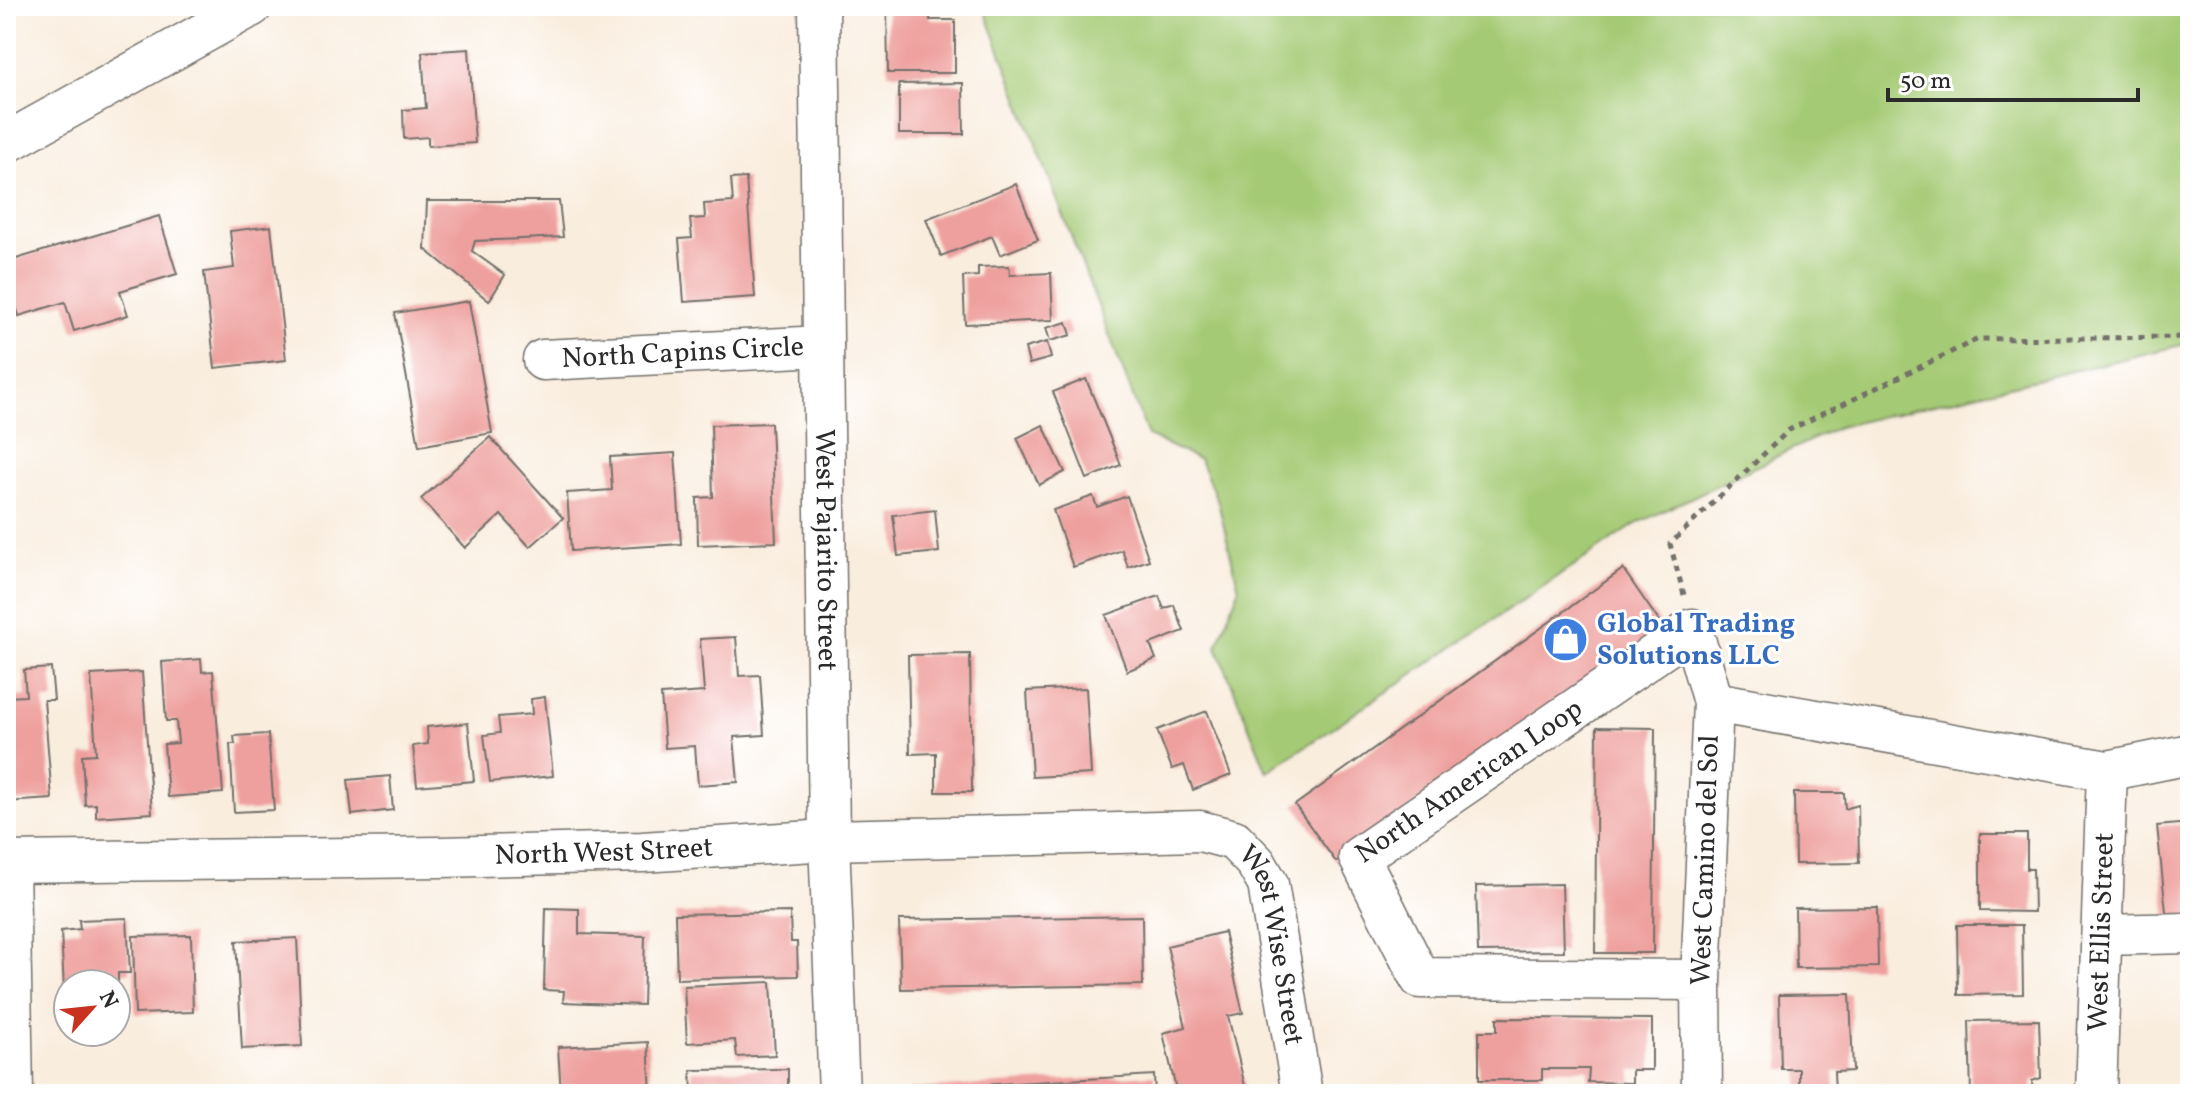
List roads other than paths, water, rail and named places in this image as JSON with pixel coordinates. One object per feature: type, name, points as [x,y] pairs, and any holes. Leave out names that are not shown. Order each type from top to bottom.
[{"type":"street","points":[[6,143],[252,6]]},
{"type":"street","name":"West Pajarito Street","points":[[819,6],[829,840],[839,1094]]},
{"type":"street","name":"North Capins Circle","points":[[543,360],[823,346]]},
{"type":"street","name":"West Camino del Sol","points":[[1692,629],[1713,702],[1701,980],[1702,1094]]},
{"type":"street","name":"North American Loop","points":[[1692,629],[1359,857],[1420,978],[1701,980]]},
{"type":"street","points":[[1713,702],[2107,771],[2190,754]]},
{"type":"street","name":"West Ellis Street","points":[[2096,1094],[2107,771]]},
{"type":"street","name":"North West Street","points":[[7,862],[642,852],[829,840],[1200,831]]},
{"type":"street","name":"West Wise Street","points":[[1200,831],[1234,840],[1256,863],[1268,884],[1302,1094]]},
{"type":"street","points":[[7,862],[13,1094]]},
{"type":"street","points":[[2102,935],[2190,933]]},
{"type":"place","name":"Global Trading Solutions LLC","points":[[1566,640]]}]
